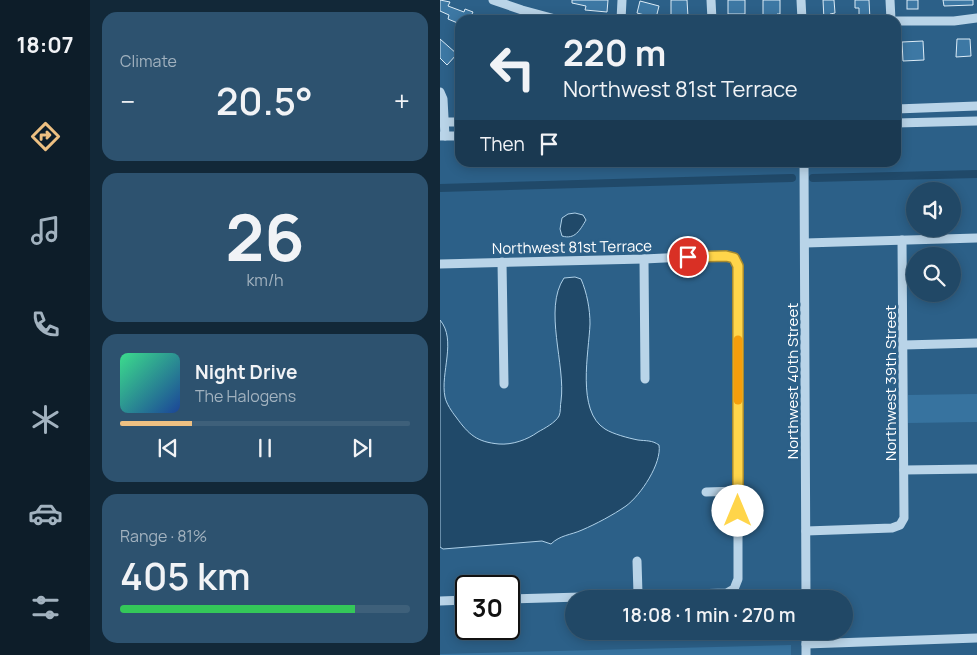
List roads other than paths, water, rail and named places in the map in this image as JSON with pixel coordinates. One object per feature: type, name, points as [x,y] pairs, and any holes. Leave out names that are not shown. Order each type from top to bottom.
[{"type":"street","points":[[493,0],[540,15]]},
{"type":"street","points":[[621,15],[622,0]]},
{"type":"street","points":[[712,0],[712,15]]},
{"type":"street","points":[[801,0],[802,15]]},
{"type":"street","points":[[890,0],[890,15]]},
{"type":"street","points":[[901,21],[954,21],[977,18]]},
{"type":"street","points":[[440,92],[443,99],[443,136]]},
{"type":"street","points":[[901,108],[977,106]]},
{"type":"street","points":[[901,123],[977,121]]},
{"type":"street","points":[[442,122],[455,122]]},
{"type":"street","name":"Northwest 40th Street","points":[[804,167],[806,590]]},
{"type":"street","points":[[805,243],[977,238]]},
{"type":"street","name":"Northwest 39th Street","points":[[806,531],[892,528],[900,524],[904,518],[902,240]]},
{"type":"street","name":"Northwest 81st Terrace","points":[[440,264],[726,256],[734,258],[738,266],[738,491]]},
{"type":"street","points":[[644,259],[645,379]]},
{"type":"street","points":[[502,262],[504,384]]},
{"type":"street","points":[[904,345],[977,343]]},
{"type":"street","points":[[904,470],[977,469]]},
{"type":"street","points":[[706,492],[738,491],[738,579],[732,590]]},
{"type":"street","points":[[637,562],[638,590]]},
{"type":"street","points":[[520,599],[565,597]]},
{"type":"street","points":[[440,601],[455,600]]},
{"type":"street","points":[[806,644],[977,638]]},
{"type":"street","points":[[806,640],[806,655]]},
{"type":"waterway","points":[[813,178],[977,174]]},
{"type":"waterway","points":[[440,188],[792,178]]}]
